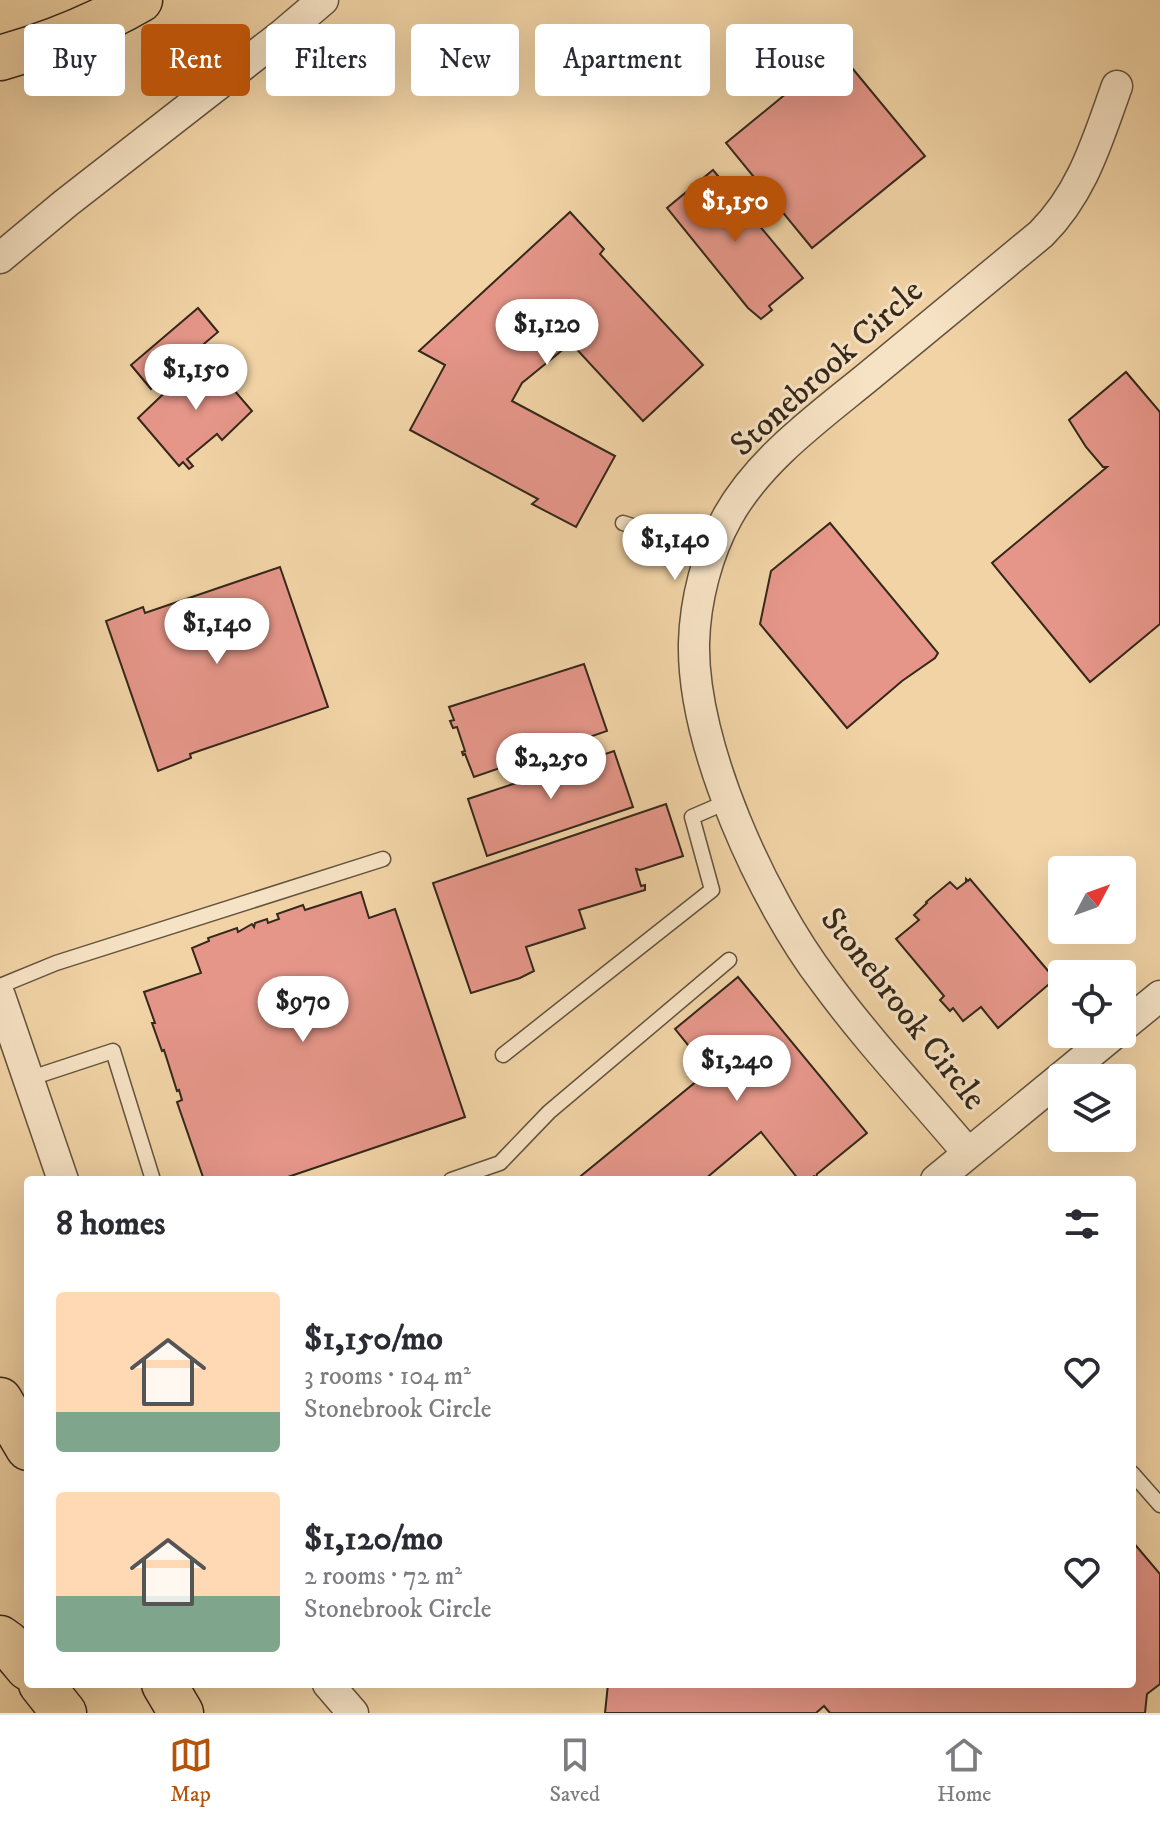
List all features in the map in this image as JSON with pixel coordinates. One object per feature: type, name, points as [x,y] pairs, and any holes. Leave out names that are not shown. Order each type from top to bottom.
[{"type":"main road","points":[[0,58],[40,47],[99,24],[140,0]]},
{"type":"main road","points":[[0,1400],[24,1441]]},
{"type":"main road","points":[[44,1688],[64,1713]]},
{"type":"main road","points":[[166,1688],[181,1713]]},
{"type":"street","points":[[0,258],[323,0]]},
{"type":"street","name":"Stonebrook Circle","points":[[968,1153],[824,981],[782,914],[745,846],[716,765],[698,698],[694,643],[701,592],[712,551],[729,515],[761,471],[809,425],[1041,234],[1059,215],[1082,180],[1117,86]]},
{"type":"street","points":[[0,996],[62,1176]]},
{"type":"street","points":[[1136,1016],[1160,996]]},
{"type":"street","points":[[941,1176],[1097,1048]]},
{"type":"street","points":[[331,1688],[353,1713]]},
{"type":"lane","points":[[623,523],[712,551]]},
{"type":"lane","points":[[503,1055],[712,890],[692,817],[729,801]]},
{"type":"lane","points":[[0,986],[56,963],[383,859]]},
{"type":"lane","points":[[463,1176],[500,1163],[549,1112],[729,960]]},
{"type":"lane","points":[[28,1079],[113,1051],[152,1176]]},
{"type":"lane","points":[[1136,1478],[1160,1505]]},
{"type":"building","points":[[853,69],[925,156],[812,248],[726,143],[783,96],[853,96]]},
{"type":"building","points":[[713,170],[803,278],[769,306],[772,310],[761,319],[748,308],[667,208]]},
{"type":"building","points":[[570,212],[604,249],[600,254],[703,365],[643,421],[571,343],[522,383],[512,401],[615,456],[576,527],[532,504],[538,499],[410,430],[445,365],[419,351]]},
{"type":"building","points":[[198,308],[218,332],[151,389],[131,365]]},
{"type":"building","points":[[208,359],[222,376],[231,368],[243,381],[233,389],[252,411],[222,440],[217,434],[187,459],[193,466],[189,469],[183,462],[179,466],[138,418],[176,382],[178,384]]},
{"type":"building","points":[[1126,372],[1160,412],[1160,624],[1090,682],[992,563],[1107,467],[1103,467],[1086,447],[1069,420]]},
{"type":"building","points":[[830,523],[938,653],[847,728],[760,624],[771,571]]},
{"type":"building","points":[[280,567],[328,707],[190,754],[191,758],[158,771],[106,621],[143,607],[145,613]]},
{"type":"building","points":[[584,664],[607,731],[474,777],[463,755],[465,751],[457,727],[453,728],[450,721],[454,720],[449,707]]},
{"type":"building","points":[[568,750],[573,765],[614,751],[633,807],[487,856],[468,799],[546,773],[541,759]]},
{"type":"building","points":[[666,804],[683,856],[636,869],[645,890],[579,910],[585,928],[526,947],[534,971],[471,993],[433,883]]},
{"type":"building","points":[[970,879],[1048,971],[1048,985],[998,1028],[981,1007],[963,1021],[953,1008],[950,1011],[940,1000],[944,996],[896,939],[919,920],[914,915],[926,902],[950,882],[957,889]]},
{"type":"building","points":[[361,892],[369,918],[395,909],[465,1117],[291,1176],[203,1176],[177,1102],[182,1100],[179,1090],[152,1023],[155,1023],[144,992],[201,973],[192,948],[209,941],[208,938],[237,928],[238,932],[252,924],[254,927],[255,923],[267,919],[268,923],[279,919],[277,914],[303,905],[305,910]]},
{"type":"building","points":[[738,977],[867,1133],[816,1176],[796,1176],[761,1132],[709,1176],[581,1176],[709,1071],[675,1029]]},
{"type":"building","points":[[1136,1546],[1160,1574],[1160,1684],[1147,1694],[1145,1713],[830,1713],[824,1706],[816,1713],[605,1713],[608,1688],[1136,1688]]}]
